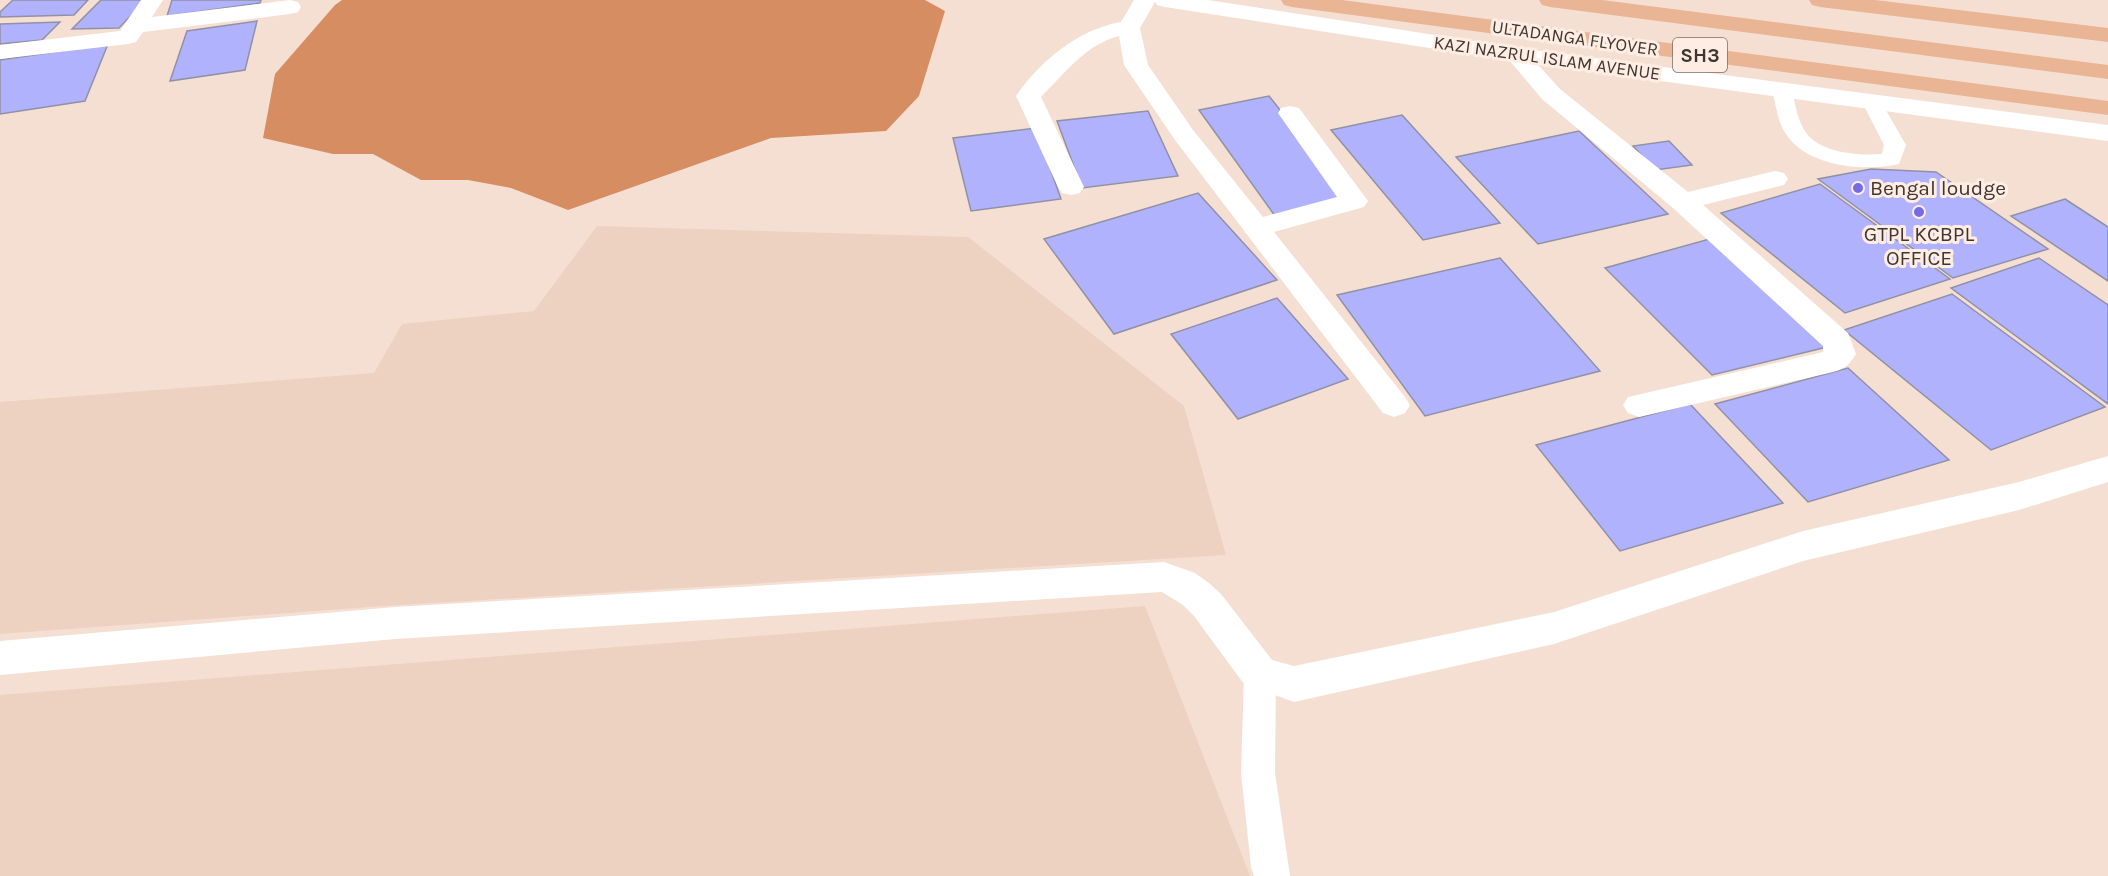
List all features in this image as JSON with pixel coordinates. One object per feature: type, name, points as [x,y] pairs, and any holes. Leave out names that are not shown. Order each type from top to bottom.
[{"type":"main road","name":"ULTADANGA FLYOVER","points":[[1292,0],[2108,108]]},
{"type":"main road","points":[[1550,0],[2108,72]]},
{"type":"main road","points":[[1820,0],[2108,35]]},
{"type":"street","points":[[0,52],[128,37],[152,0]]},
{"type":"street","points":[[1145,0],[1129,28],[1136,65],[1184,135],[1394,405]]},
{"type":"street","name":"KAZI NAZRUL ISLAM AVENUE","points":[[1165,0],[1516,54],[2108,134]]},
{"type":"street","points":[[135,26],[290,7]]},
{"type":"street","points":[[1071,187],[1028,96],[1082,43],[1111,29],[1129,28]]},
{"type":"street","points":[[1516,54],[1551,94],[1683,202],[1838,341],[1841,354],[1833,361],[1639,405]]},
{"type":"street","points":[[1256,228],[1354,201],[1290,113]]},
{"type":"street","points":[[1683,202],[1775,179]]},
{"type":"street","points":[[0,658],[395,623],[1164,577],[1179,582],[1200,594],[1260,674],[1294,684],[1554,628],[1803,546],[2019,496],[2108,469]]},
{"type":"lane","points":[[1782,91],[1794,132],[1807,144],[1847,161],[1882,162],[1891,159],[1895,145],[1873,104]]},
{"type":"lane","points":[[1260,674],[1258,772],[1272,876]]},
{"type":"shaded area","points":[[342,0],[925,0],[945,11],[919,96],[886,131],[771,138],[568,210],[511,188],[468,180],[421,180],[373,154],[333,154],[263,138],[275,74],[335,5]]},
{"type":"shaded area","points":[[597,226],[968,237],[1184,406],[1226,555],[383,606],[0,634],[0,402],[374,373],[402,324],[534,311]]},
{"type":"shaded area","points":[[1145,606],[1250,876],[0,876],[0,695]]},
{"type":"building","points":[[13,0],[88,0],[74,15],[0,17],[0,12]]},
{"type":"building","points":[[101,0],[146,0],[119,28],[72,29]]},
{"type":"building","points":[[172,0],[261,0],[260,3],[167,16]]},
{"type":"building","points":[[257,21],[245,70],[170,81],[187,31]]},
{"type":"building","points":[[60,22],[42,40],[0,44],[0,24]]},
{"type":"building","points":[[108,44],[85,101],[0,114],[0,60]]},
{"type":"building","points":[[1269,96],[1351,200],[1275,216],[1199,110]]},
{"type":"building","points":[[1148,111],[1178,176],[1082,188],[1057,121]]},
{"type":"building","points":[[1402,115],[1500,223],[1423,240],[1331,130]]},
{"type":"building","points":[[1036,128],[1061,199],[971,211],[953,138]]},
{"type":"building","points":[[1579,131],[1668,214],[1538,244],[1456,157]]},
{"type":"building","points":[[1669,141],[1692,165],[1655,170],[1633,146]]},
{"type":"building","points":[[1871,169],[1936,172],[2048,249],[1953,278],[1818,179]]},
{"type":"building","points":[[1820,184],[1950,279],[1845,313],[1721,213]]},
{"type":"building","points":[[1198,193],[1277,280],[1114,334],[1044,239]]},
{"type":"building","points":[[2065,199],[2108,227],[2108,281],[2011,216]]},
{"type":"building","points":[[1713,238],[1831,346],[1712,375],[1605,268]]},
{"type":"building","points":[[1500,258],[1600,371],[1425,416],[1337,295]]},
{"type":"building","points":[[2039,258],[2108,305],[2108,404],[1951,288]]},
{"type":"building","points":[[1952,294],[2105,407],[1991,450],[1844,330]]},
{"type":"building","points":[[1277,298],[1348,379],[1238,419],[1171,334]]},
{"type":"building","points":[[1848,368],[1949,460],[1808,502],[1715,404]]},
{"type":"building","points":[[1690,404],[1783,503],[1620,551],[1536,445]]},
{"type":"place","name":"Bengal loudge","points":[[1858,188]]},
{"type":"place","name":"GTPL KCBPL OFFICE","points":[[1919,212]]}]
